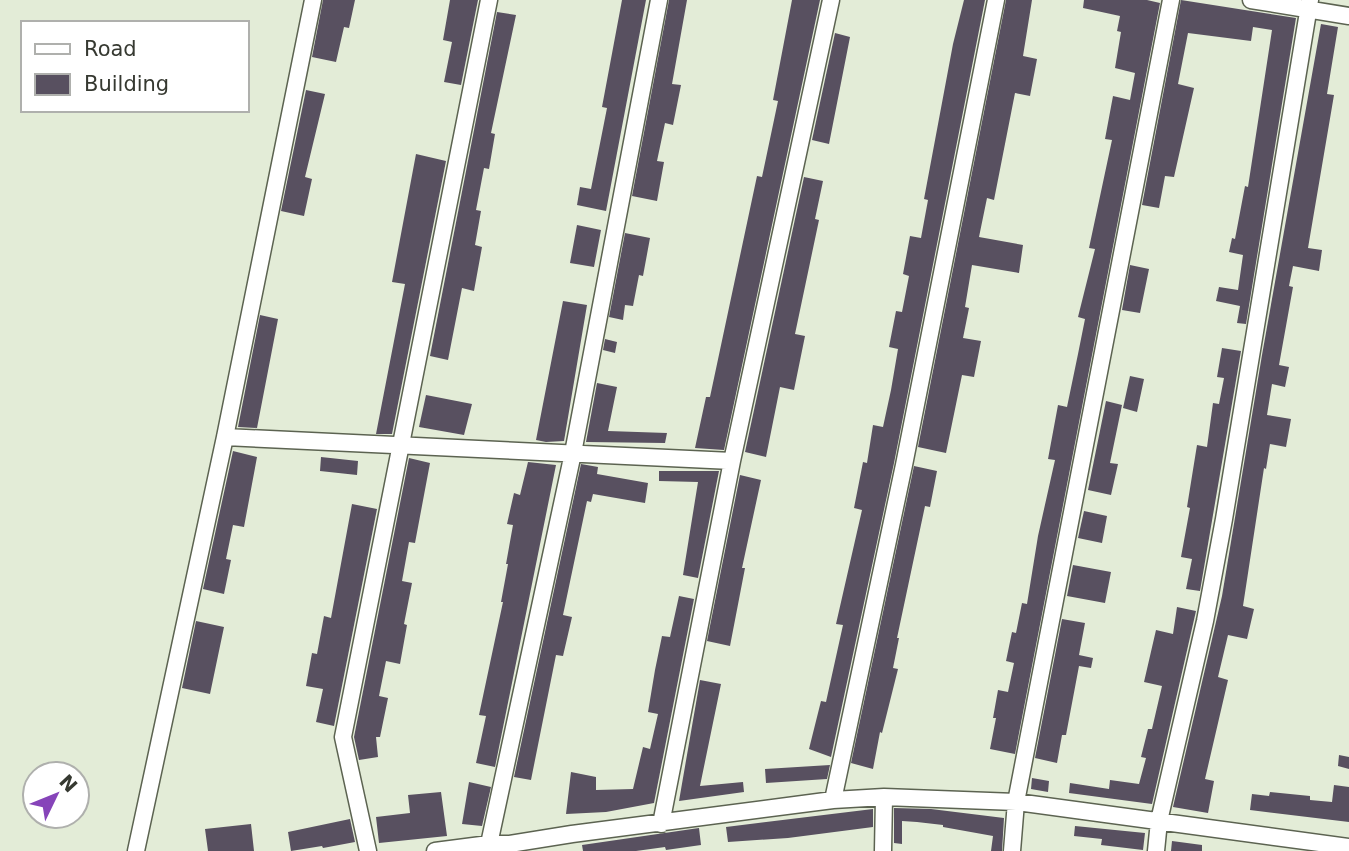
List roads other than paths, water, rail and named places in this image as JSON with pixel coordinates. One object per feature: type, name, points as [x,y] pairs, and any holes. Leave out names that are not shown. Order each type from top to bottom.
[{"type":"street","points":[[136,851],[225,437],[313,0]]},
{"type":"street","points":[[368,851],[343,737],[489,0]]},
{"type":"street","points":[[489,844],[573,453],[659,0]]},
{"type":"street","points":[[661,824],[732,461],[831,0]]},
{"type":"street","points":[[833,800],[904,466],[996,0]]},
{"type":"street","points":[[1012,851],[1016,802],[1171,0]]},
{"type":"street","points":[[1251,0],[1309,5],[1349,16]]},
{"type":"street","points":[[1156,851],[1159,821],[1213,583],[1309,5]]},
{"type":"street","points":[[225,437],[732,461]]},
{"type":"street","points":[[883,851],[884,797]]},
{"type":"street","points":[[435,851],[489,844],[511,847],[572,834],[833,800],[884,797],[1016,802],[1349,847]]}]
